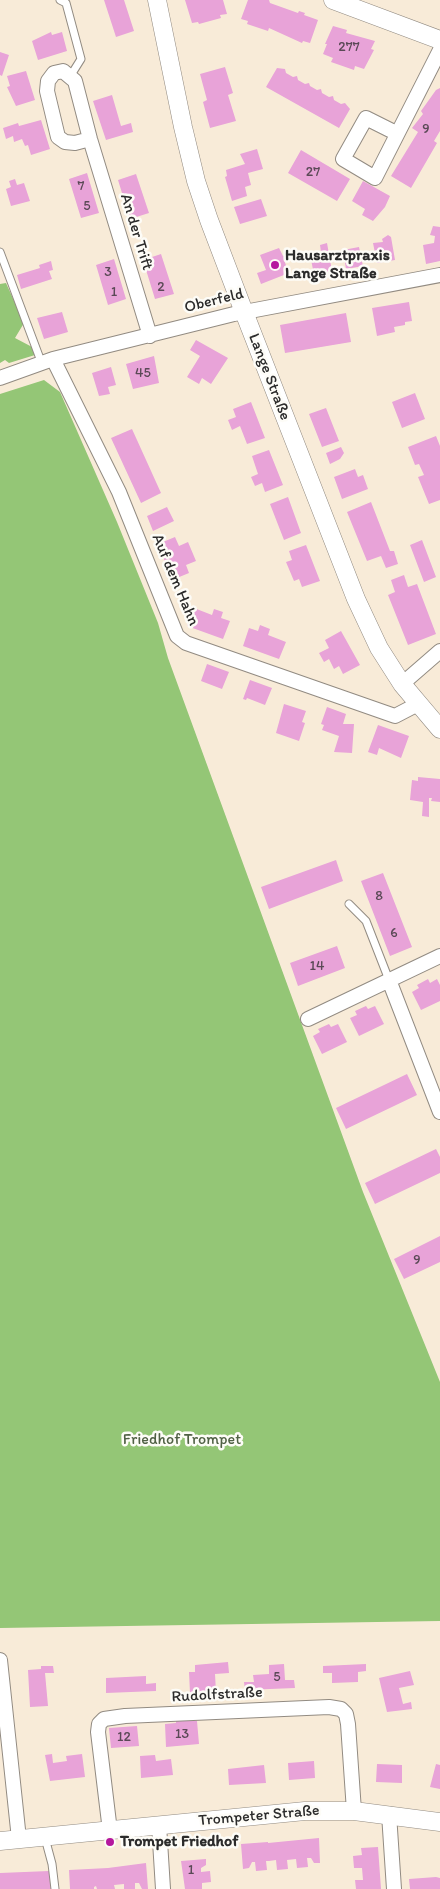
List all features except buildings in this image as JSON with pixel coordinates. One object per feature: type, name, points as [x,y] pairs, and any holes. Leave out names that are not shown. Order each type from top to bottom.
[{"type":"street","name":"Lange Straße","points":[[157,0],[182,127],[196,180],[244,312],[356,600],[379,648],[402,684],[440,728]]},
{"type":"street","points":[[333,0],[440,40]]},
{"type":"street","points":[[396,133],[440,50]]},
{"type":"street","points":[[71,75],[63,71],[54,73],[48,81],[47,91],[58,137],[66,142],[75,143],[90,139]]},
{"type":"street","name":"An der Trift","points":[[71,75],[75,81],[90,139],[150,336]]},
{"type":"street","name":"Oberfeld","points":[[0,378],[47,362],[244,312],[440,275]]},
{"type":"street","name":"Auf dem Hahn","points":[[47,362],[119,492],[177,636],[186,643],[395,716],[418,704]]},
{"type":"street","points":[[402,684],[440,651]]},
{"type":"street","points":[[308,1019],[440,956]]},
{"type":"street","points":[[390,980],[440,1112]]},
{"type":"street","points":[[0,1660],[19,1839]]},
{"type":"street","name":"Rudolfstraße","points":[[110,1831],[98,1732],[99,1724],[104,1719],[329,1707],[341,1709],[346,1714],[354,1811]]},
{"type":"street","name":"Trompeter Straße","points":[[0,1841],[289,1812],[354,1811],[440,1822]]},
{"type":"street","points":[[389,1814],[394,1889]]},
{"type":"street","points":[[159,1825],[163,1889]]},
{"type":"lane","points":[[60,0],[66,3],[81,59],[71,75]]},
{"type":"lane","points":[[0,252],[47,362]]},
{"type":"lane","points":[[349,904],[366,921],[390,980]]},
{"type":"lane","points":[[45,1837],[52,1864],[55,1889]]},
{"type":"green space","points":[[6,283],[24,323],[15,338],[36,351],[35,355],[9,363],[5,360],[0,363],[0,284]]},
{"type":"green space","name":"Friedhof Trompet","points":[[44,380],[60,392],[117,522],[158,623],[168,658],[363,1192],[440,1382],[440,1621],[0,1628],[0,394]]},
{"type":"place","name":"Hausarztpraxis Lange Straße","points":[[275,265]]},
{"type":"place","name":"Trompet Friedhof","points":[[110,1842]]}]
